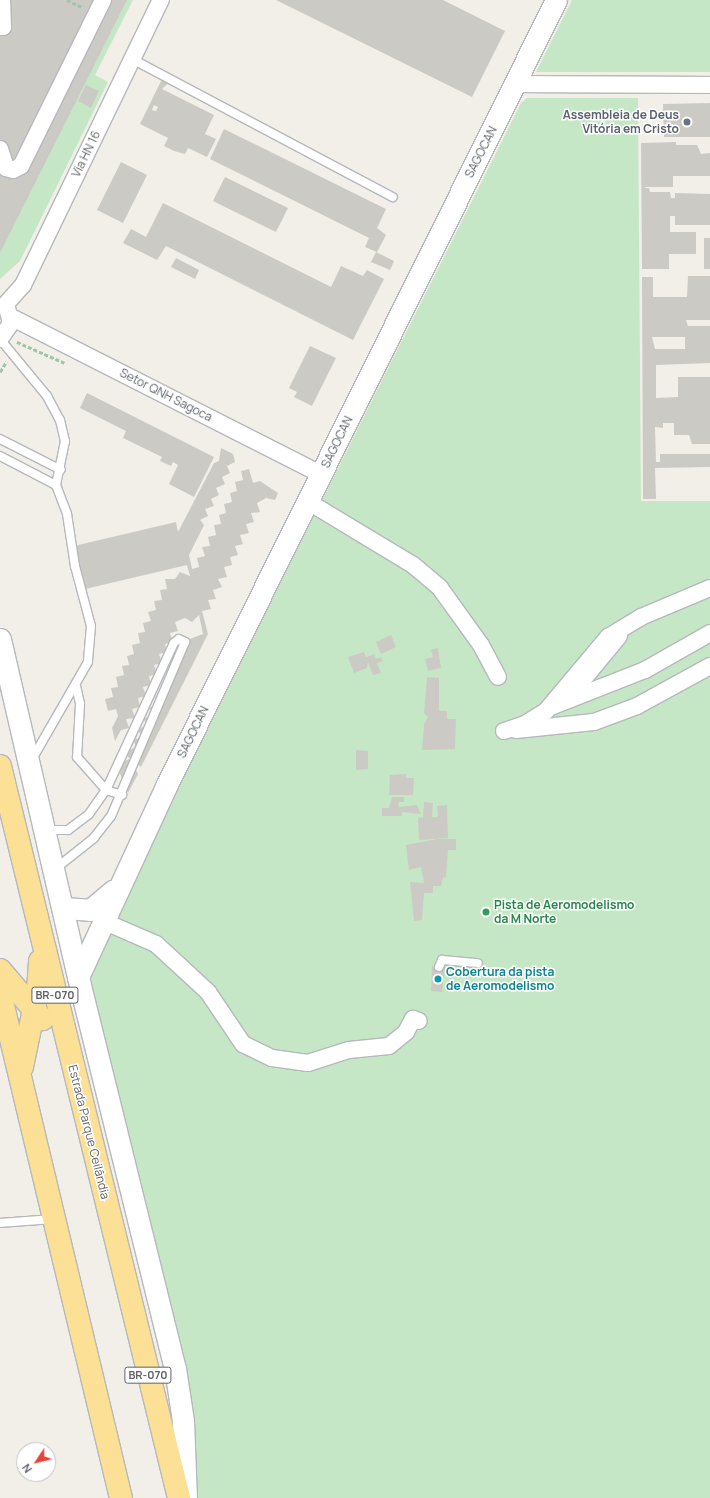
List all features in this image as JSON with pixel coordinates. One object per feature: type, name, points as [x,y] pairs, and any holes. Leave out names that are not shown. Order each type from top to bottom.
[{"type":"highway","name":"Estrada Parque Ceilândia","points":[[0,766],[38,927],[179,1498]]},
{"type":"highway","points":[[20,1078],[34,1010],[40,969],[38,927]]},
{"type":"highway","points":[[0,970],[34,1010],[72,1063]]},
{"type":"highway","points":[[0,993],[121,1498]]},
{"type":"street","points":[[0,27],[4,26],[2,0]]},
{"type":"street","points":[[0,149],[6,168],[13,170],[21,166],[103,0]]},
{"type":"street","name":"Via HN 16","points":[[5,307],[23,285],[161,0]]},
{"type":"street","name":"SAGOCAN","points":[[78,977],[119,885],[307,501],[322,474],[556,0]]},
{"type":"street","points":[[515,84],[710,85]]},
{"type":"street","points":[[0,339],[9,330],[5,307]]},
{"type":"street","name":"Setor QNH Sagoca","points":[[5,307],[322,474]]},
{"type":"street","points":[[307,501],[413,565],[440,588],[481,646],[498,678]]},
{"type":"street","points":[[546,711],[595,650],[624,627],[710,588]]},
{"type":"street","points":[[564,700],[597,666],[624,627]]},
{"type":"street","points":[[710,634],[645,670],[564,700],[525,724],[504,731],[549,729],[594,722],[637,706],[710,666]]},
{"type":"street","points":[[0,639],[46,830],[78,977],[175,1368],[183,1421],[186,1498]]},
{"type":"street","name":"SAGOCAN","points":[[64,908],[90,910],[119,885]]},
{"type":"street","points":[[103,921],[156,944],[208,992],[242,1044],[272,1058],[308,1063],[349,1050],[389,1046],[406,1032],[413,1019],[419,1021]]},
{"type":"lane","points":[[132,59],[393,197]]},
{"type":"lane","points":[[0,339],[47,396],[60,420],[65,441],[56,485],[67,514],[75,566],[90,626],[88,662],[76,686],[30,763]]},
{"type":"lane","points":[[0,439],[60,470]]},
{"type":"lane","points":[[0,456],[56,485]]},
{"type":"lane","points":[[46,830],[68,830],[77,825],[106,790],[136,719],[174,643],[179,639],[185,642],[184,650],[122,795],[102,830],[55,870]]},
{"type":"lane","points":[[76,686],[80,704],[77,757],[106,790],[122,795]]},
{"type":"lane","points":[[439,967],[442,960],[478,962]]},
{"type":"lane","points":[[0,1222],[54,1219]]},
{"type":"path","points":[[67,0],[82,7]]},
{"type":"path","points":[[14,347],[17,341],[68,365]]},
{"type":"path","points":[[0,372],[7,358]]},
{"type":"green space","points":[[125,0],[133,0],[95,75],[108,82],[20,261],[0,279],[0,248]]},
{"type":"green space","points":[[572,0],[710,0],[710,72],[536,72]]},
{"type":"green space","points":[[527,98],[638,98],[641,501],[710,501],[710,1498],[197,1498],[88,966],[312,511],[323,498],[521,103]]},
{"type":"building","points":[[0,0],[127,0],[0,253]]},
{"type":"building","points":[[276,0],[443,0],[505,31],[472,97]]},
{"type":"building","points":[[163,77],[171,81],[162,89],[214,115],[205,134],[216,139],[207,157],[188,148],[185,154],[164,146],[168,138],[140,124]],"holes":[[[154,105],[158,107],[156,111],[152,110]]]},
{"type":"building","points":[[86,85],[99,91],[91,108],[78,101]]},
{"type":"building","name":"Assembleia de Deus Vitória em Cristo","points":[[710,103],[710,137],[664,137],[663,104]]},
{"type":"building","points":[[224,129],[386,209],[377,228],[386,235],[377,252],[365,247],[369,238],[210,159]]},
{"type":"building","points":[[676,142],[676,145],[697,145],[701,154],[710,153],[710,176],[673,176],[673,187],[645,188],[649,188],[650,192],[670,192],[671,198],[675,198],[675,193],[710,194],[710,225],[675,225],[675,216],[670,216],[670,232],[696,232],[696,254],[669,254],[669,269],[642,269],[641,143]]},
{"type":"building","points":[[121,162],[147,175],[123,223],[97,210]]},
{"type":"building","points":[[225,177],[288,208],[276,232],[213,201]]},
{"type":"building","points":[[163,203],[331,287],[341,266],[363,276],[367,270],[384,279],[353,340],[166,246],[157,260],[123,243],[131,229],[146,237]]},
{"type":"building","points":[[704,238],[710,238],[710,269],[704,269]]},
{"type":"building","points":[[376,252],[394,261],[390,270],[371,262]]},
{"type":"building","points":[[176,258],[199,270],[195,279],[171,267]]},
{"type":"building","points":[[688,276],[710,276],[710,320],[686,320],[688,326],[710,326],[710,363],[656,365],[656,398],[678,397],[678,377],[710,377],[710,444],[692,444],[689,435],[674,435],[674,423],[663,423],[663,428],[655,427],[656,462],[660,462],[660,454],[710,454],[710,467],[655,468],[656,499],[643,499],[642,277],[653,277],[653,297],[687,297]],"holes":[[[652,337],[685,337],[685,349],[655,349]]]},
{"type":"building","points":[[310,346],[336,358],[312,406],[294,397],[297,392],[289,388]]},
{"type":"building","points":[[87,393],[214,457],[194,497],[169,484],[178,465],[173,462],[171,466],[160,461],[162,457],[123,438],[126,431],[80,408]]},
{"type":"building","points":[[221,448],[233,454],[235,462],[227,466],[230,473],[222,477],[225,484],[216,488],[219,495],[211,499],[214,506],[205,509],[208,516],[200,520],[204,525],[189,555],[192,569],[199,567],[197,558],[205,556],[202,547],[210,546],[208,537],[216,535],[214,525],[221,524],[219,515],[226,513],[224,504],[232,502],[230,493],[237,491],[235,482],[243,480],[241,471],[249,469],[253,483],[260,481],[278,493],[275,500],[266,498],[257,503],[260,512],[251,513],[254,522],[246,524],[249,533],[240,535],[243,544],[235,546],[238,555],[230,557],[232,565],[224,567],[227,577],[218,579],[222,587],[213,590],[216,599],[208,600],[211,609],[202,611],[208,634],[141,767],[128,757],[128,751],[136,747],[133,740],[142,737],[138,730],[146,725],[144,719],[152,714],[149,708],[158,704],[155,697],[163,693],[161,686],[169,682],[166,675],[174,671],[182,642],[203,634],[199,615],[192,622],[185,618],[175,622],[178,631],[170,633],[173,642],[165,644],[167,652],[159,654],[162,663],[154,665],[157,674],[149,676],[151,685],[143,687],[146,696],[138,698],[140,707],[132,709],[135,718],[126,719],[129,728],[121,730],[115,741],[112,728],[118,716],[116,709],[108,711],[105,699],[113,697],[111,688],[118,687],[116,677],[124,675],[122,666],[129,665],[127,656],[134,654],[132,645],[140,643],[138,633],[145,632],[143,623],[151,621],[148,612],[156,610],[154,601],[162,600],[160,590],[167,589],[165,579],[175,579],[180,572],[190,576],[187,565],[85,589],[74,546],[176,522],[178,532],[214,463],[219,461]]},
{"type":"building","points":[[391,635],[396,647],[381,654],[376,642]]},
{"type":"building","points":[[438,648],[441,668],[428,671],[425,659],[433,657],[431,650]]},
{"type":"building","points":[[364,652],[366,657],[374,654],[376,659],[381,657],[383,661],[377,663],[381,673],[373,675],[368,662],[367,668],[354,673],[348,657]]},
{"type":"building","points":[[427,677],[439,678],[439,711],[447,711],[447,719],[456,719],[455,749],[422,750],[424,724],[428,717],[424,713]]},
{"type":"building","points":[[356,750],[368,751],[368,769],[356,770]]},
{"type":"building","points":[[130,759],[138,774],[128,793],[116,764]]},
{"type":"building","points":[[407,774],[406,778],[414,778],[413,795],[389,795],[390,775]]},
{"type":"building","points":[[392,797],[404,797],[404,802],[398,802],[399,807],[417,805],[421,814],[402,812],[402,816],[382,816],[382,808],[389,808]]},
{"type":"building","points":[[424,802],[433,803],[432,817],[438,817],[437,806],[447,805],[448,838],[419,840],[418,818],[423,817]]},
{"type":"building","points":[[437,839],[456,839],[456,850],[448,850],[446,878],[443,877],[441,886],[433,886],[433,893],[424,893],[422,920],[414,921],[410,882],[424,883],[421,867],[409,870],[406,845]]},
{"type":"building","name":"Cobertura da pista de Aeromodelismo","points":[[432,966],[445,967],[442,992],[431,991]]},
{"type":"place","name":"Assembleia de Deus Vitória em Cristo","points":[[687,122]]},
{"type":"place","name":"Pista de Aeromodelismo da M Norte","points":[[486,912]]},
{"type":"place","name":"Cobertura da pista de Aeromodelismo","points":[[438,979]]}]
